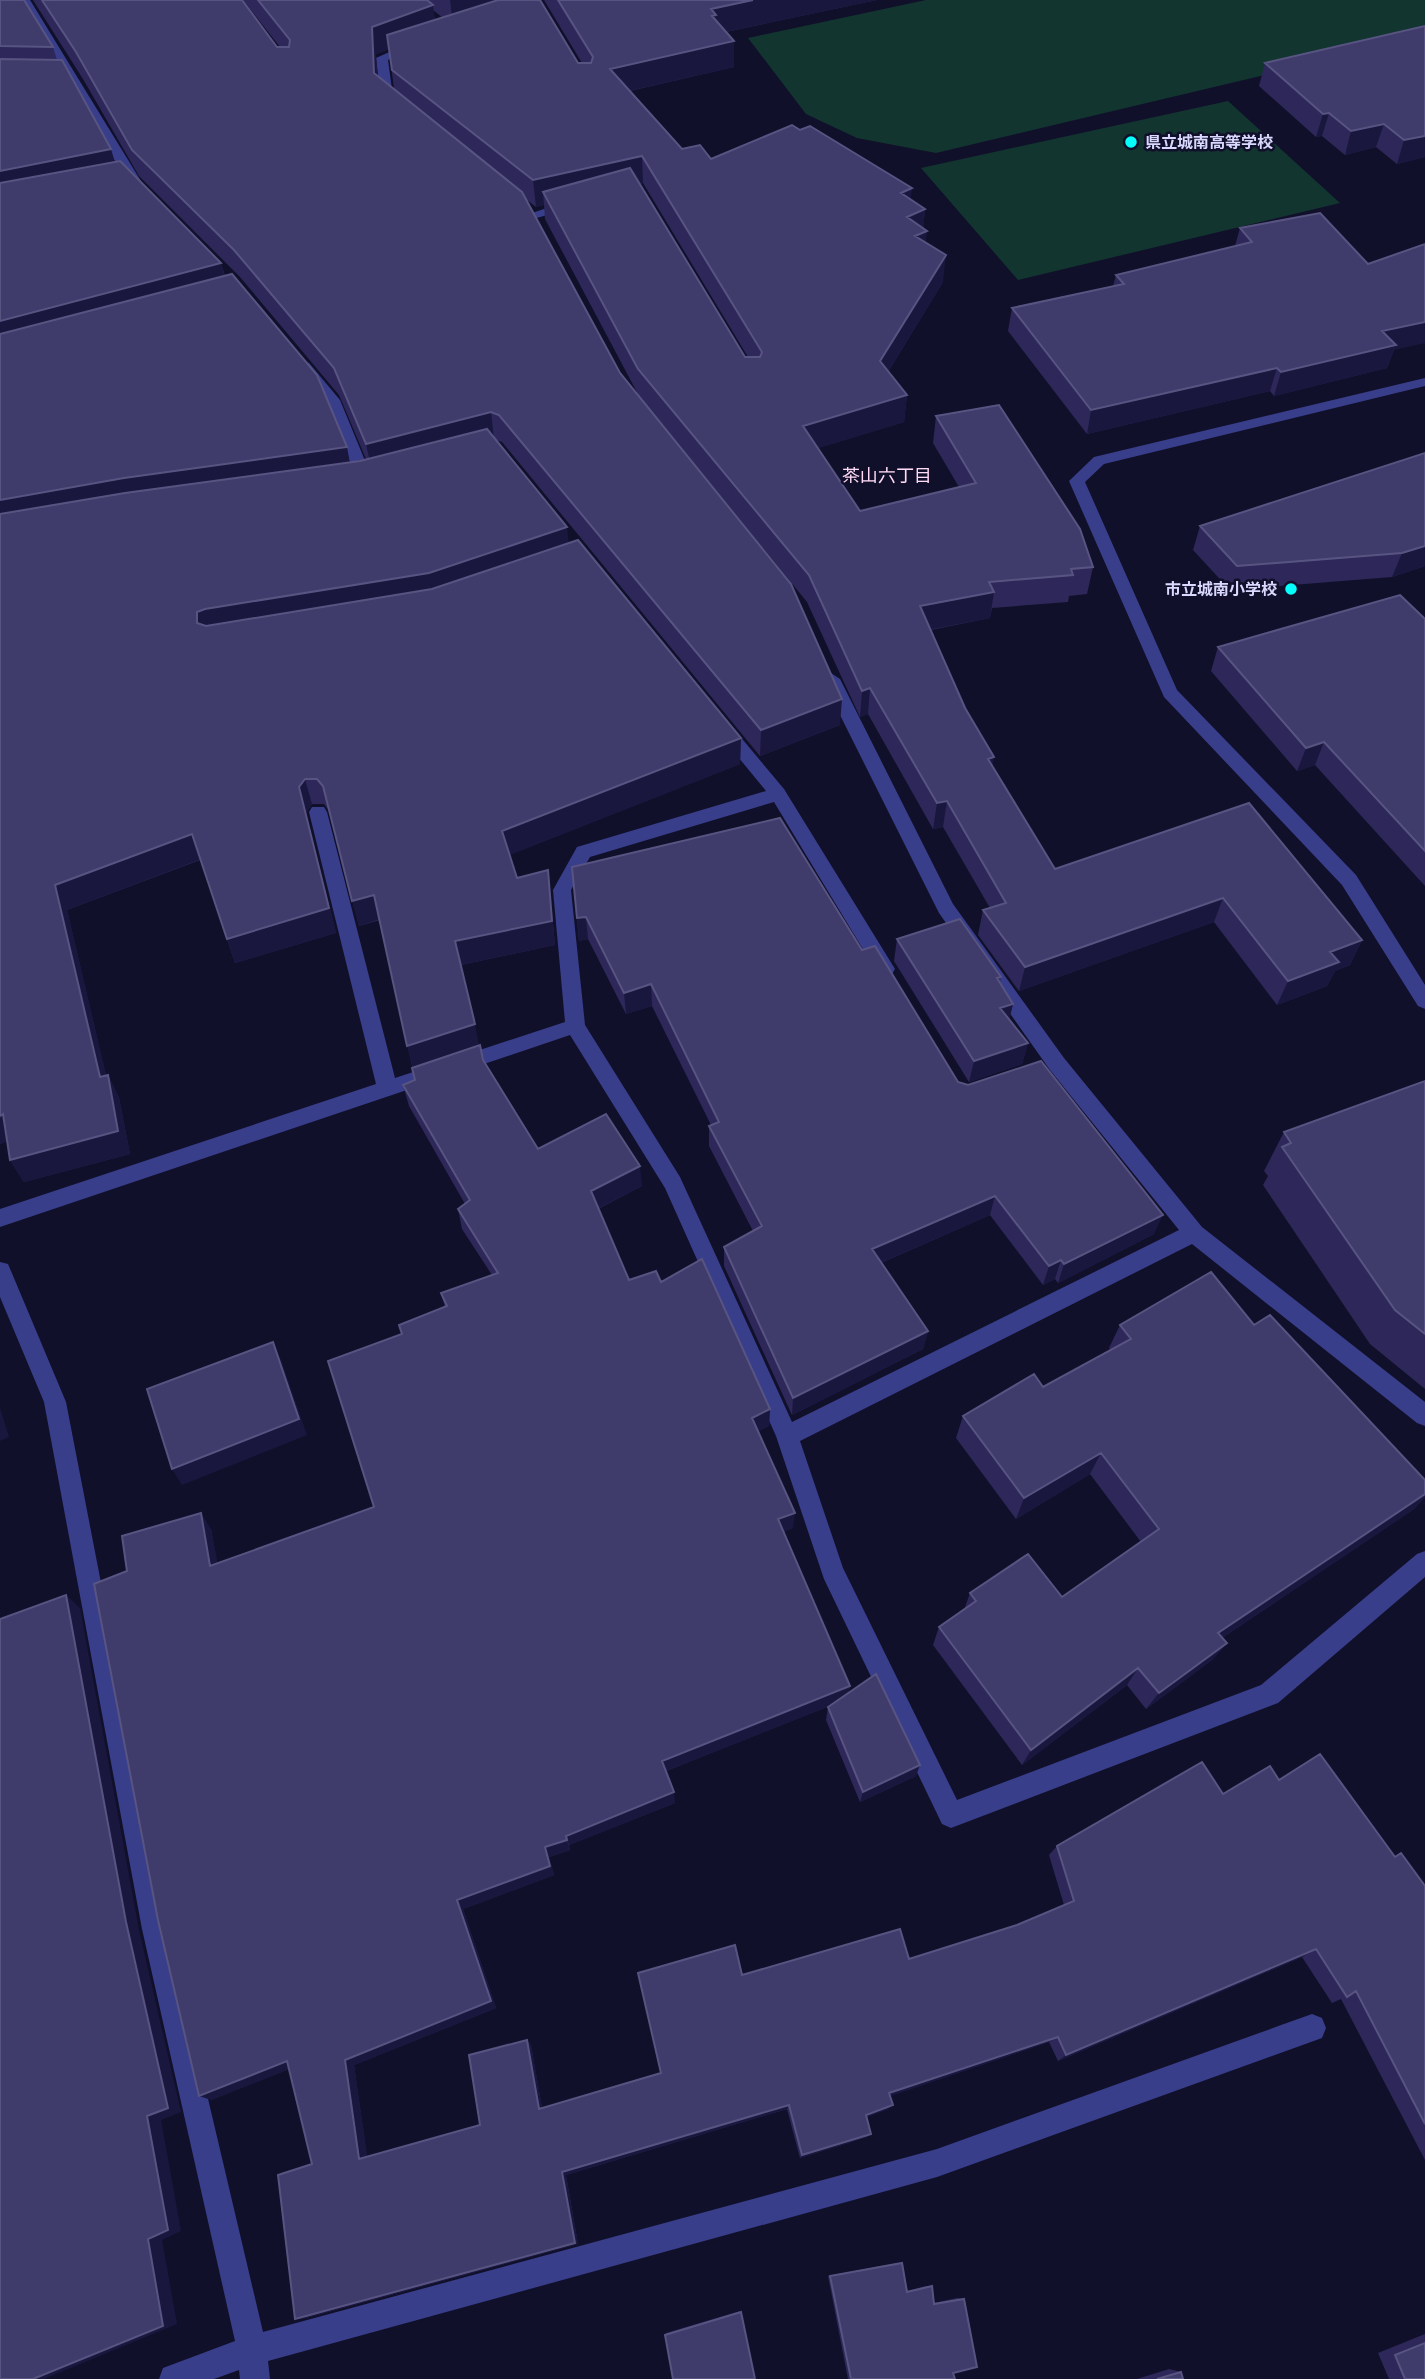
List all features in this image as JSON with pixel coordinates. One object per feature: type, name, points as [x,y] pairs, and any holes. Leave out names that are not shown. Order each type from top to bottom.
[{"type":"street","points":[[24,0],[75,80],[124,181],[149,198]]},
{"type":"street","points":[[408,115],[387,99],[382,58],[427,41]]},
{"type":"street","points":[[50,80],[75,80]]},
{"type":"street","points":[[531,216],[584,201]]},
{"type":"street","points":[[296,357],[332,400],[365,480]]},
{"type":"street","points":[[1425,382],[1099,460],[1077,481],[1170,693],[1349,880],[1425,1001]]},
{"type":"street","points":[[826,669],[946,908],[1057,1064],[1194,1233],[1425,1416]]},
{"type":"street","points":[[708,708],[778,794],[892,980]]},
{"type":"street","points":[[778,794],[584,852],[562,890],[575,1026],[673,1183],[787,1436],[832,1571],[951,1815],[1269,1693],[1425,1562]]},
{"type":"street","points":[[318,812],[387,1086]]},
{"type":"street","points":[[0,1217],[387,1086],[575,1026]]},
{"type":"street","points":[[1034,1072],[1057,1064]]},
{"type":"street","points":[[787,1436],[1194,1233]]},
{"type":"street","points":[[0,1271],[55,1402],[155,1930],[252,2350],[254,2379]]},
{"type":"street","points":[[174,2379],[252,2350],[937,2163],[1312,2028]]},
{"type":"green space","points":[[926,0],[1425,0],[1425,37],[936,153],[857,138],[806,114],[748,38]]},
{"type":"green space","points":[[1228,101],[1340,203],[1018,280],[921,168]]},
{"type":"building","points":[[0,0],[24,0],[53,47],[0,46]]},
{"type":"building","points":[[42,0],[242,0],[277,47],[289,47],[290,40],[258,0],[427,0],[433,5],[372,27],[374,73],[522,192],[620,373],[791,584],[842,699],[761,730],[499,415],[491,412],[366,444],[334,368],[234,250],[132,150],[76,52]]},
{"type":"building","points":[[498,0],[540,0],[578,63],[591,63],[593,57],[558,0],[753,0],[711,9],[716,15],[712,16],[734,41],[610,69],[682,149],[700,145],[711,159],[792,125],[800,130],[810,126],[912,188],[901,193],[925,209],[907,217],[927,231],[915,236],[946,255],[880,361],[907,395],[803,426],[860,511],[976,483],[936,416],[999,405],[1080,529],[1093,567],[1071,569],[1073,575],[989,582],[994,592],[920,606],[965,708],[994,757],[988,759],[1055,869],[1249,803],[1362,940],[1330,952],[1339,962],[1288,981],[1223,898],[1025,967],[983,910],[1006,903],[947,801],[937,803],[870,688],[862,691],[809,575],[638,369],[543,192],[630,168],[745,357],[760,357],[762,352],[642,156],[533,180],[392,70],[387,35]]},
{"type":"building","points":[[1425,26],[1425,136],[1404,140],[1384,124],[1351,131],[1329,113],[1323,114],[1265,63]]},
{"type":"building","points":[[0,59],[62,60],[111,149],[0,171]]},
{"type":"building","points":[[120,161],[221,263],[0,321],[0,183]]},
{"type":"building","points":[[1320,213],[1368,264],[1425,244],[1425,322],[1382,331],[1396,345],[1281,372],[1277,368],[1091,410],[1012,308],[1124,284],[1116,275],[1252,242],[1240,228]]},
{"type":"building","points":[[232,274],[317,375],[347,447],[124,478],[0,500],[0,334]]},
{"type":"building","points":[[487,429],[567,527],[429,573],[205,609],[197,612],[197,623],[206,626],[432,589],[578,540],[741,738],[502,831],[517,878],[548,870],[552,921],[455,941],[475,1024],[407,1046],[374,895],[352,901],[323,786],[317,779],[305,779],[299,787],[329,908],[227,939],[192,834],[55,885],[100,1077],[108,1075],[118,1131],[10,1160],[3,1114],[0,1116],[0,514],[125,493],[360,461]]},
{"type":"building","points":[[1425,453],[1425,546],[1402,553],[1237,566],[1200,526]]},
{"type":"building","points":[[1400,595],[1425,619],[1425,851],[1324,742],[1306,748],[1218,647]]},
{"type":"building","points":[[780,818],[862,950],[875,946],[958,1082],[968,1085],[1041,1061],[1163,1215],[1064,1264],[1061,1260],[1049,1266],[995,1196],[872,1249],[928,1331],[793,1398],[724,1247],[762,1226],[709,1126],[719,1122],[651,984],[624,993],[586,917],[577,918],[572,867]]},
{"type":"building","points":[[960,919],[1001,977],[997,978],[1013,1004],[1000,1008],[1028,1043],[974,1061],[897,939]]},
{"type":"building","points":[[480,1045],[483,1060],[538,1149],[606,1114],[640,1166],[591,1191],[629,1280],[656,1271],[661,1282],[702,1259],[770,1409],[752,1418],[795,1513],[778,1519],[850,1686],[662,1761],[674,1792],[566,1836],[567,1840],[545,1847],[550,1866],[457,1900],[491,2001],[345,2060],[359,2159],[480,2125],[469,2055],[527,2040],[539,2109],[661,2073],[638,1973],[735,1945],[742,1975],[900,1929],[909,1959],[1017,1925],[1074,1901],[1057,1846],[1202,1762],[1223,1794],[1270,1766],[1279,1780],[1320,1754],[1395,1857],[1401,1853],[1425,1886],[1425,2124],[1356,1991],[1347,1997],[1316,1949],[1066,2055],[1058,2037],[889,2093],[893,2105],[866,2115],[871,2134],[802,2155],[789,2105],[562,2172],[575,2243],[295,2319],[278,2175],[312,2164],[287,2061],[199,2096],[158,1920],[94,1584],[127,1571],[122,1536],[201,1513],[210,1566],[374,1507],[328,1361],[402,1334],[399,1325],[447,1306],[441,1293],[498,1273],[458,1209],[470,1200],[403,1085],[415,1080],[412,1068]]},
{"type":"building","points":[[1425,1081],[1425,1334],[1395,1310],[1282,1147],[1291,1143],[1284,1132]]},
{"type":"building","points":[[1211,1272],[1254,1325],[1270,1315],[1425,1480],[1425,1494],[1218,1633],[1227,1643],[1159,1693],[1138,1668],[1031,1750],[939,1627],[976,1601],[970,1593],[1028,1554],[1062,1597],[1159,1529],[1101,1453],[1024,1498],[963,1416],[1034,1374],[1043,1387],[1131,1339],[1120,1325]]},
{"type":"building","points":[[273,1342],[299,1419],[172,1469],[147,1389]]},
{"type":"building","points":[[66,1595],[126,1922],[168,2108],[147,2116],[168,2230],[148,2239],[163,2326],[33,2379],[0,2379],[0,1619]]},
{"type":"building","points":[[876,1674],[920,1765],[863,1792],[828,1707]]},
{"type":"building","points":[[902,2263],[907,2292],[932,2286],[934,2304],[964,2299],[977,2367],[953,2373],[955,2379],[851,2379],[830,2276]]},
{"type":"building","points":[[741,2312],[755,2379],[673,2379],[665,2335]]},
{"type":"building","points":[[1425,2343],[1425,2379],[1405,2379],[1395,2355]]},
{"type":"building","points":[[1181,2372],[1183,2379],[1157,2379]]},
{"type":"place","name":"県立城南高等学校","points":[[1131,142]]},
{"type":"place","name":"市立城南小学校","points":[[1291,589]]},
{"type":"district","name":"茶山六丁目","points":[[887,476]]}]
